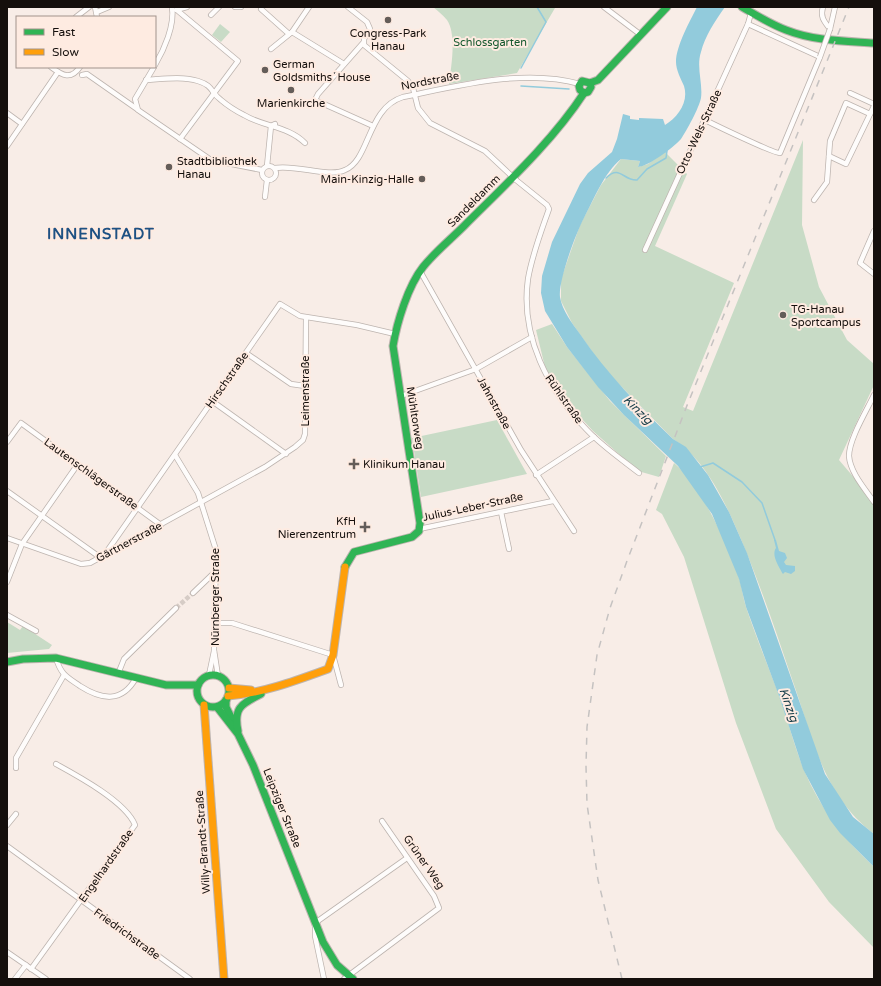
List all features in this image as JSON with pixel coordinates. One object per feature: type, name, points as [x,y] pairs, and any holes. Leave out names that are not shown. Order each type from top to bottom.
[{"type":"main road","name":"Nordstraße","points":[[580,84],[584,81],[590,83],[598,80],[667,7]]},
{"type":"main road","points":[[742,7],[752,10],[778,27],[800,35],[820,39],[874,43]]},
{"type":"main road","name":"Nordstraße","points":[[584,93],[590,91],[590,83]]},
{"type":"main road","points":[[580,84],[580,90],[584,93]]},
{"type":"main road","name":"Sandeldamm","points":[[395,334],[411,288],[420,271],[512,178],[573,110],[584,93]]},
{"type":"main road","name":"Mühltorweg","points":[[395,334],[393,348],[420,529]]},
{"type":"main road","name":"Julius-Leber-Straße","points":[[333,654],[343,571],[346,563],[354,552],[412,537],[420,529]]},
{"type":"main road","points":[[239,737],[235,716],[238,708],[270,690],[323,671],[329,667],[333,654]]},
{"type":"main road","points":[[7,662],[24,659],[56,658],[197,694],[211,706],[227,698],[270,690]]},
{"type":"main road","points":[[197,694],[198,685],[202,679],[209,676],[218,676],[226,681],[228,688],[226,707],[239,737]]},
{"type":"main road","points":[[166,685],[198,685]]},
{"type":"main road","points":[[228,688],[262,691]]},
{"type":"main road","name":"Leipziger Straße","points":[[211,706],[239,737],[266,795],[315,923],[327,950],[348,978]]},
{"type":"main road","name":"Willy-Brandt-Straße","points":[[211,706],[206,730],[224,979]]},
{"type":"street","points":[[77,16],[88,7]]},
{"type":"street","points":[[96,12],[109,7]]},
{"type":"street","points":[[174,9],[187,7]]},
{"type":"street","points":[[211,15],[219,7]]},
{"type":"street","points":[[235,7],[241,7]]},
{"type":"street","points":[[271,49],[291,33],[309,7]]},
{"type":"street","points":[[348,7],[369,24],[370,29],[363,43],[318,94],[315,100],[373,126]]},
{"type":"street","points":[[604,7],[641,35]]},
{"type":"street","points":[[823,7],[821,13],[823,20],[830,29]]},
{"type":"street","points":[[705,120],[780,153],[820,57],[830,29],[835,7]]},
{"type":"street","points":[[174,9],[238,61],[180,139]]},
{"type":"street","points":[[156,61],[170,29],[174,9]]},
{"type":"street","points":[[261,9],[291,33],[344,64]]},
{"type":"street","name":"Otto-Wels-Straße","points":[[645,250],[748,24],[752,10]]},
{"type":"street","points":[[748,24],[820,57]]},
{"type":"street","points":[[363,43],[408,81],[418,108],[430,123],[485,151],[512,178]]},
{"type":"street","points":[[53,68],[64,76],[71,76],[79,68]]},
{"type":"street","points":[[138,110],[135,103],[136,95],[153,68]]},
{"type":"street","points":[[7,146],[58,72]]},
{"type":"street","points":[[82,76],[87,74],[211,160],[262,170],[267,166],[273,125]]},
{"type":"street","points":[[146,80],[175,78],[194,80],[210,86],[220,100],[246,117],[273,125],[298,136],[305,143]]},
{"type":"street","name":"Nordstraße","points":[[275,168],[288,166],[334,172],[347,170],[353,165],[358,157],[373,126],[392,102],[414,95],[511,78],[563,81],[580,84]]},
{"type":"street","points":[[829,156],[846,164],[874,105],[850,94]]},
{"type":"street","points":[[814,200],[827,182],[830,141],[846,103],[870,114]]},
{"type":"street","points":[[7,113],[22,124]]},
{"type":"street","points":[[267,166],[275,168],[276,172],[275,177],[268,180]]},
{"type":"street","points":[[262,170],[263,177],[268,180]]},
{"type":"street","name":"Rühlstraße","points":[[512,178],[548,207],[532,258],[528,281],[528,310],[532,337],[541,365],[549,381],[568,407],[594,437],[639,473]]},
{"type":"street","points":[[265,197],[268,180]]},
{"type":"street","points":[[874,231],[860,262],[874,274]]},
{"type":"street","name":"Jahnstraße","points":[[420,271],[536,475],[574,531]]},
{"type":"street","name":"Hirschstraße","points":[[102,557],[138,508],[280,304],[296,314],[306,318]]},
{"type":"street","points":[[306,318],[351,324],[395,334]]},
{"type":"street","name":"Leimenstraße","points":[[202,503],[286,454],[301,442],[304,437],[306,318]]},
{"type":"street","points":[[400,396],[476,369],[532,337]]},
{"type":"street","points":[[246,353],[291,384],[305,386]]},
{"type":"street","points":[[874,395],[853,440],[849,456],[855,473],[874,502]]},
{"type":"street","points":[[212,401],[286,454]]},
{"type":"street","name":"Lautenschlägerstraße","points":[[7,442],[21,423],[161,525]]},
{"type":"street","points":[[536,475],[594,437]]},
{"type":"street","name":"Nürnberger Straße","points":[[175,455],[195,486],[202,503],[216,550],[217,570],[214,650],[218,676]]},
{"type":"street","points":[[7,582],[22,544],[78,464]]},
{"type":"street","points":[[7,491],[102,557]]},
{"type":"street","name":"Julius-Leber-Straße","points":[[420,529],[553,501]]},
{"type":"street","name":"Gärtnerstraße","points":[[7,538],[82,564],[90,563],[202,503]]},
{"type":"street","points":[[501,512],[509,549]]},
{"type":"street","points":[[193,593],[217,570]]},
{"type":"street","points":[[118,674],[124,659],[176,608]]},
{"type":"street","points":[[7,615],[36,631]]},
{"type":"street","points":[[215,623],[232,623],[333,654],[341,686]]},
{"type":"street","points":[[209,676],[214,650]]},
{"type":"street","points":[[56,658],[60,670],[64,675],[92,693],[106,697],[122,694],[131,687],[136,678]]},
{"type":"street","points":[[16,768],[16,758],[64,675]]},
{"type":"street","name":"Engelhardstraße","points":[[31,969],[135,825],[126,810],[79,777],[56,764]]},
{"type":"street","points":[[7,825],[16,814]]},
{"type":"street","name":"Grüner Weg","points":[[348,978],[438,908],[438,902],[382,822]]},
{"type":"street","name":"Friedrichstraße","points":[[7,846],[190,979]]},
{"type":"street","points":[[315,923],[408,858]]},
{"type":"street","name":"Leipziger Straße","points":[[315,923],[318,956],[324,979]]},
{"type":"street","points":[[318,956],[327,950]]},
{"type":"street","points":[[7,952],[46,979]]},
{"type":"street","points":[[15,979],[26,965]]},
{"type":"green space","name":"Schlossgarten","points":[[433,7],[555,8],[517,73],[449,84],[452,60],[452,34],[447,20]]},
{"type":"green space","points":[[220,24],[230,32],[221,42],[212,35]]},
{"type":"green space","points":[[803,140],[802,225],[819,287],[847,340],[874,364],[874,385],[839,460],[874,501],[874,834],[856,818],[842,801],[821,764],[757,579],[733,521],[716,486],[693,455],[673,439],[605,370],[572,323],[561,301],[561,279],[580,225],[601,185],[621,159],[640,161],[638,167],[648,164],[665,152],[687,174],[655,246],[734,283],[683,407],[693,411]]},
{"type":"green space","points":[[552,324],[567,347],[610,401],[666,456],[659,477],[638,471],[593,431],[572,408],[554,384],[545,367],[536,330]]},
{"type":"green space","points":[[497,420],[527,474],[421,497],[412,438]]},
{"type":"green space","points":[[674,463],[684,473],[704,501],[728,549],[739,578],[745,604],[779,695],[800,761],[810,784],[825,810],[843,834],[874,867],[874,948],[829,902],[776,829],[736,723],[684,557],[662,514],[656,510]]},
{"type":"green space","points":[[7,622],[20,630],[23,626],[52,645],[49,649],[7,653]]},
{"type":"water","name":"Kinzig","points":[[697,7],[725,7],[708,34],[701,52],[699,69],[701,98],[695,113],[681,139],[661,156],[643,166],[638,167],[640,161],[621,159],[609,171],[581,225],[568,257],[560,290],[561,302],[568,316],[601,363],[636,402],[673,439],[686,447],[708,475],[729,512],[747,553],[825,774],[853,817],[874,834],[874,867],[840,833],[830,820],[803,769],[779,696],[746,607],[739,579],[712,514],[678,466],[624,415],[598,387],[567,347],[545,311],[541,293],[542,276],[552,242],[580,184],[588,173],[612,152],[623,114],[630,116],[630,119],[663,119],[665,125],[674,118],[684,103],[684,86],[676,62],[678,49]]},
{"type":"water","points":[[774,540],[776,540],[779,551],[785,553],[787,558],[784,562],[786,565],[795,566],[795,571],[791,574],[785,572],[783,574],[778,565],[774,554],[776,548]]},
{"type":"waterway","points":[[521,68],[546,22],[537,7]]},
{"type":"waterway","points":[[521,86],[569,89]]},
{"type":"waterway","points":[[606,178],[611,174],[618,173],[632,180],[637,180],[647,169],[666,158],[667,151],[665,152]]},
{"type":"waterway","points":[[700,467],[713,463],[742,482],[762,503],[775,540]]},
{"type":"tunnel","points":[[176,608],[193,593]]},
{"type":"railway","points":[[622,979],[598,880],[587,804],[587,727],[597,655],[610,608],[686,408],[849,7]]},
{"type":"traffic: fast","points":[[590,83],[591,87],[588,92],[584,93],[580,90],[579,86],[582,81],[590,83],[598,80],[667,7]]},
{"type":"traffic: fast","points":[[742,7],[774,25],[797,34],[829,40],[874,43]]},
{"type":"traffic: fast","points":[[345,567],[354,552],[412,537],[419,531],[420,523],[393,346],[400,315],[413,284],[423,267],[433,256],[512,179],[543,146],[558,129],[584,93]]},
{"type":"traffic: fast","points":[[7,662],[23,659],[56,658],[166,685],[198,685]]},
{"type":"traffic: fast","points":[[210,675],[216,675],[226,682],[229,691],[228,697],[222,704],[216,707],[210,707],[200,700],[197,694],[197,688],[204,678],[210,675]]},
{"type":"traffic: fast","points":[[238,731],[237,716],[240,707],[261,694]]},
{"type":"traffic: fast","points":[[226,700],[226,707],[233,721]]},
{"type":"traffic: fast","points":[[217,707],[238,734],[253,765],[323,942],[337,965],[353,979]]},
{"type":"traffic: slow","points":[[228,696],[266,689],[328,669],[333,655],[345,567]]},
{"type":"traffic: slow","points":[[229,688],[251,690]]},
{"type":"traffic: slow","points":[[204,705],[224,979]]},
{"type":"place","name":"Congress-Park Hanau","points":[[388,20]]},
{"type":"place","name":"German Goldsmiths´ House","points":[[265,70]]},
{"type":"place","name":"Marienkirche","points":[[291,90]]},
{"type":"place","name":"Stadtbibliothek Hanau","points":[[169,167]]},
{"type":"place","name":"Main-Kinzig-Halle","points":[[422,179]]},
{"type":"place","name":"TG-Hanau Sportcampus","points":[[783,315]]},
{"type":"place","name":"Klinikum Hanau","points":[[354,464]]},
{"type":"place","name":"KfH Nierenzentrum","points":[[365,527]]},
{"type":"district","name":"INNENSTADT","points":[[101,234]]}]
